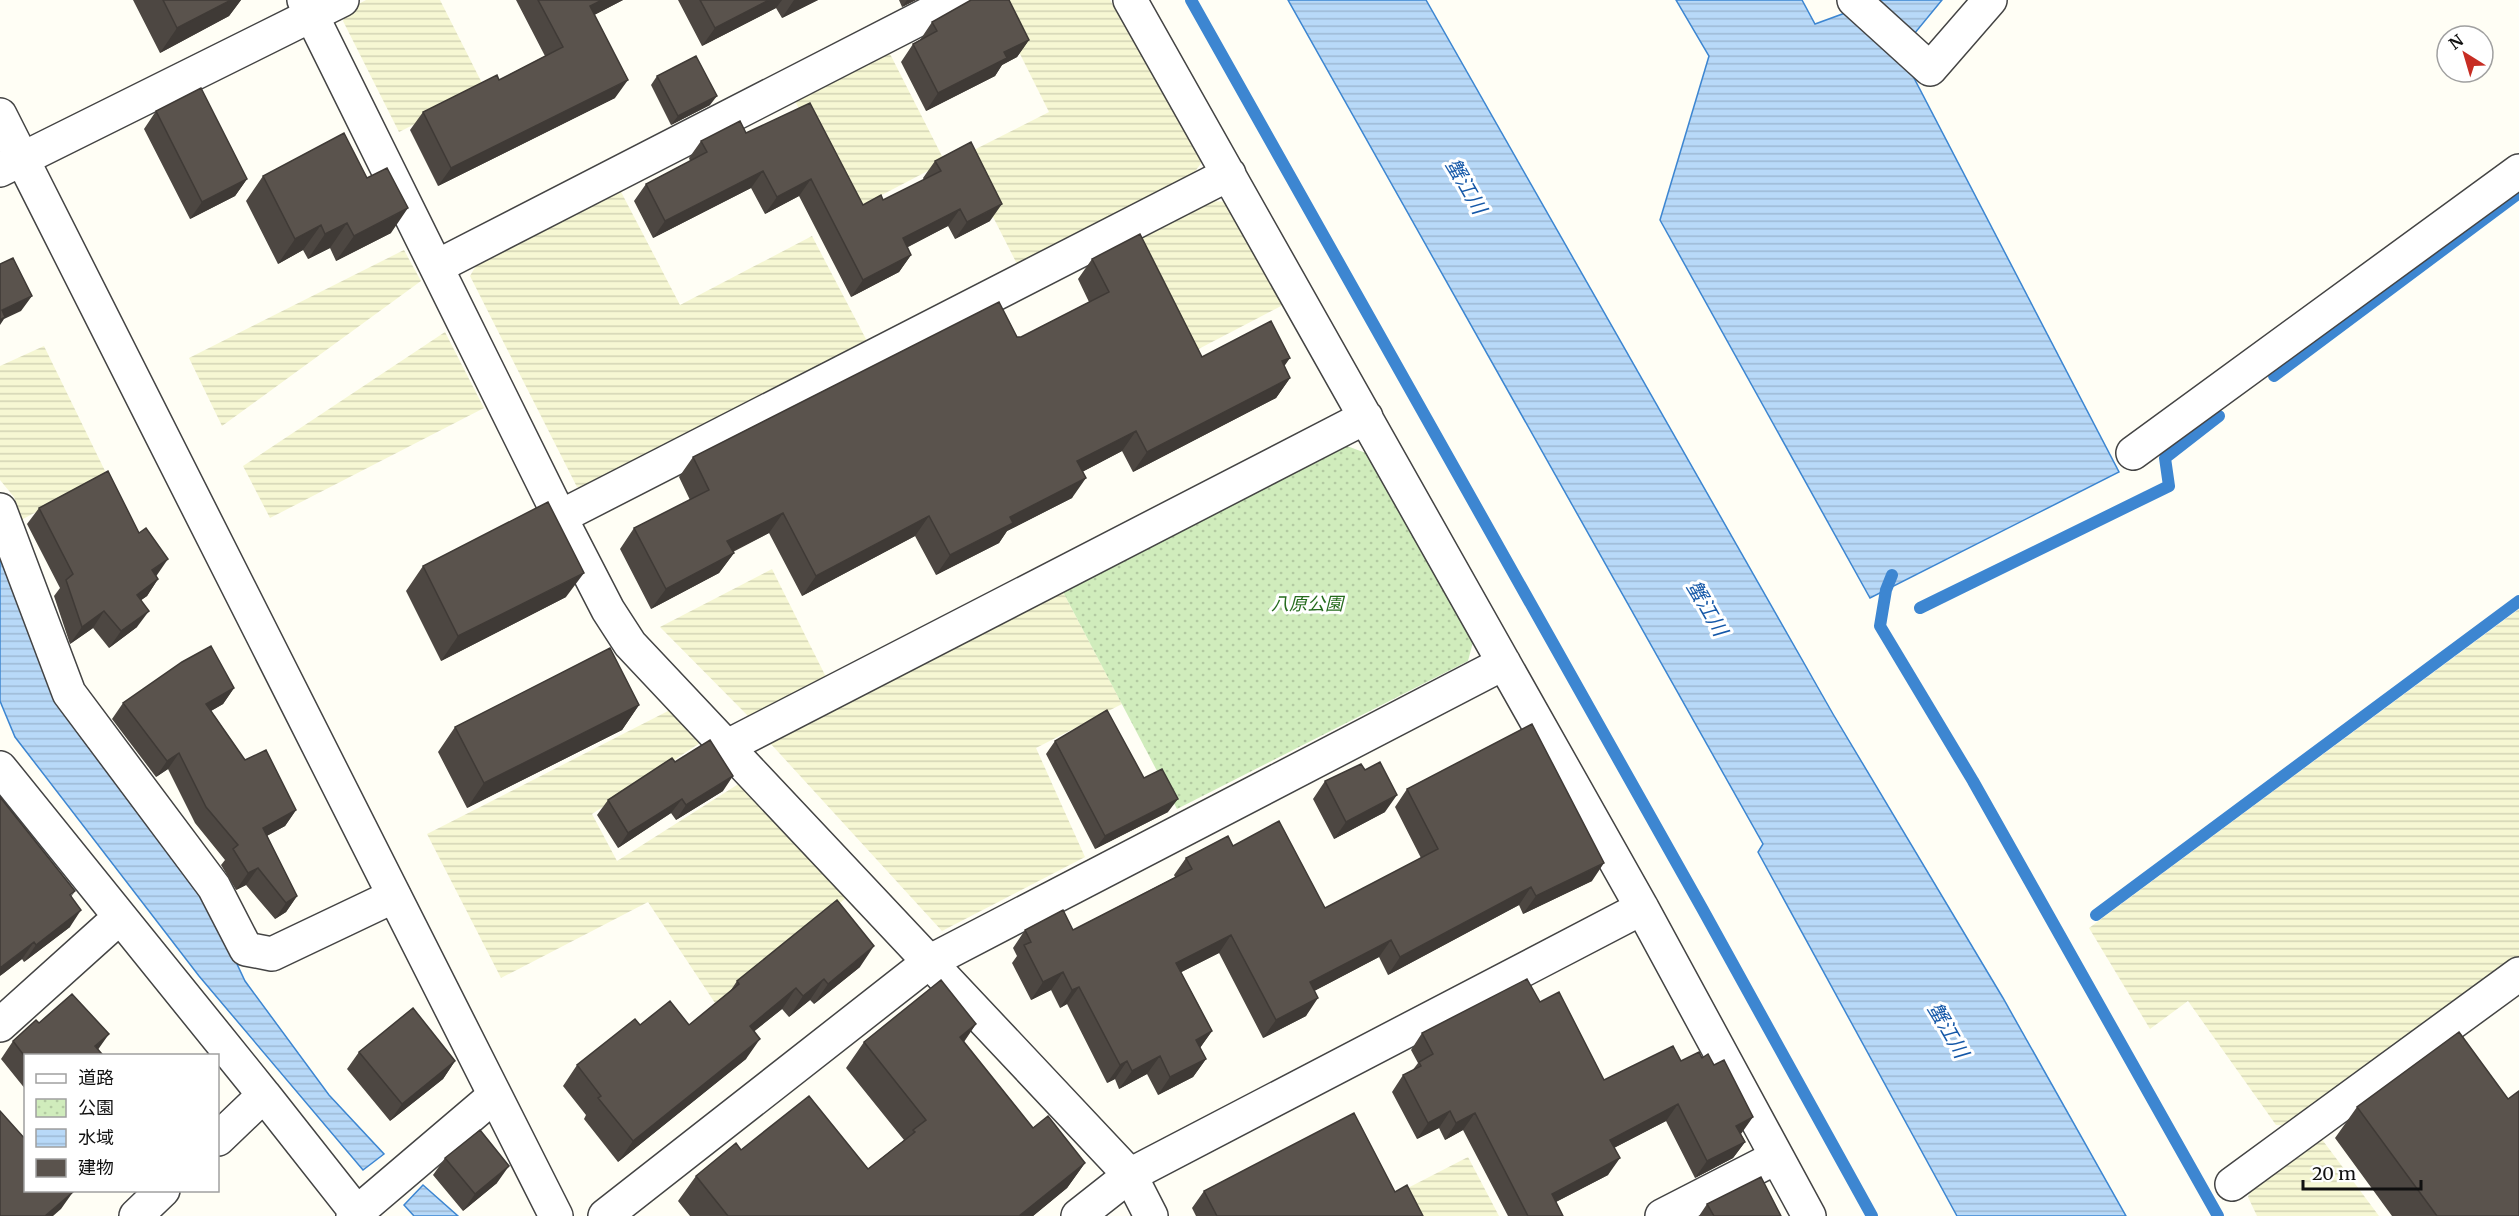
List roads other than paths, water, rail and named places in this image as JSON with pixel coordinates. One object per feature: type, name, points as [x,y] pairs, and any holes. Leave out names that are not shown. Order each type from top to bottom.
[{"type":"street","points":[[11,164],[308,8],[342,0]]},
{"type":"street","points":[[438,266],[956,0]]},
{"type":"street","points":[[1130,0],[1642,908],[1809,1216]]},
{"type":"street","points":[[1854,0],[1930,69],[1990,0]]},
{"type":"street","points":[[308,8],[438,266],[560,517],[608,610],[630,644],[1130,1175],[1151,1216]]},
{"type":"street","points":[[0,115],[11,164],[393,896],[556,1216]]},
{"type":"street","points":[[2133,453],[2519,171]]},
{"type":"street","points":[[560,517],[1229,174]]},
{"type":"street","points":[[726,747],[1366,417]]},
{"type":"street","points":[[0,510],[69,693],[214,887],[246,949],[272,954],[393,896]]},
{"type":"street","points":[[605,1216],[929,962],[1504,663]]},
{"type":"street","points":[[0,768],[264,1095],[355,1214],[494,1096]]},
{"type":"street","points":[[1078,1216],[1130,1175],[1642,908]]},
{"type":"street","points":[[0,1024],[120,917]]},
{"type":"street","points":[[2232,1185],[2519,974]]},
{"type":"street","points":[[219,1138],[264,1095]]},
{"type":"street","points":[[1662,1216],[1777,1157]]},
{"type":"street","points":[[136,1216],[162,1192]]},
{"type":"water","name":"蟹江川","points":[[1288,0],[1426,0],[1833,714],[2003,998],[2126,1216],[1957,1216],[1758,852],[1763,844]]},
{"type":"water","points":[[1676,0],[1802,0],[1815,24],[1845,13],[1856,0],[1942,0],[1900,51],[2119,472],[1870,598],[1660,220],[1709,56]]},
{"type":"water","points":[[0,558],[20,607],[212,911],[245,981],[329,1095],[384,1154],[363,1170],[199,976],[15,737],[0,701]]},
{"type":"water","points":[[423,1185],[458,1216],[414,1216],[404,1205]]},
{"type":"waterway","points":[[1191,0],[1703,910],[1872,1216]]},
{"type":"waterway","points":[[2274,376],[2519,193]]},
{"type":"waterway","points":[[1920,608],[2169,486],[2165,458],[2219,416]]},
{"type":"waterway","points":[[1892,575],[1886,590],[1880,626],[1973,781],[2218,1216]]},
{"type":"waterway","points":[[2096,915],[2519,601]]},
{"type":"park label","name":"八原公園","points":[[1307,604]]}]
